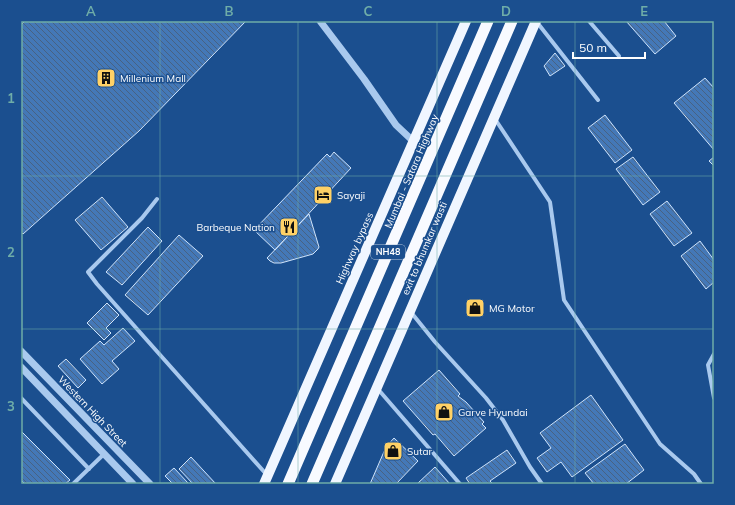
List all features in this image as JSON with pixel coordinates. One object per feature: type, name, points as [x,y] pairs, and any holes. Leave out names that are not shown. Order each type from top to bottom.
[{"type":"highway","name":"Mumbai - Satara Highway","points":[[288,484],[488,21]]},
{"type":"highway","name":"NH48","points":[[312,484],[512,21]]},
{"type":"main road","name":"Highway bypass","points":[[266,480],[466,21]]},
{"type":"main road","name":"exit to bhumkar wasti","points":[[335,484],[536,21]]},
{"type":"street","points":[[320,21],[364,79],[396,125],[413,141]]},
{"type":"street","points":[[536,21],[598,100]]},
{"type":"street","points":[[589,21],[619,56]]},
{"type":"street","points":[[494,117],[550,202],[564,300],[660,444],[694,474],[701,484]]},
{"type":"street","points":[[157,199],[142,218],[88,272],[266,480]]},
{"type":"street","points":[[410,310],[435,342],[486,398],[503,420],[530,467],[542,484]]},
{"type":"street","name":"Western High Street","points":[[21,351],[150,484]]},
{"type":"street","points":[[714,354],[708,365],[714,398]]},
{"type":"street","points":[[21,362],[27,357]]},
{"type":"street","points":[[21,368],[133,484]]},
{"type":"street","points":[[377,387],[460,484]]},
{"type":"street","points":[[21,398],[89,469]]},
{"type":"street","points":[[74,484],[104,454]]},
{"type":"building","name":"Millenium Mall","points":[[25,21],[246,21],[139,131],[23,234],[21,232],[21,25]]},
{"type":"building","points":[[626,21],[664,21],[676,36],[655,54]]},
{"type":"building","points":[[555,53],[565,66],[550,76],[544,66]]},
{"type":"building","points":[[705,78],[714,88],[714,150],[674,103]]},
{"type":"building","points":[[605,115],[632,150],[615,163],[588,128]]},
{"type":"building","points":[[334,152],[351,168],[275,250],[254,230],[327,154],[330,157]]},
{"type":"building","points":[[633,157],[660,192],[643,205],[616,169]]},
{"type":"building","points":[[714,157],[714,166],[709,161]]},
{"type":"building","points":[[102,197],[128,227],[101,250],[75,220]]},
{"type":"building","points":[[667,201],[692,233],[674,246],[650,214]]},
{"type":"building","points":[[309,214],[319,247],[318,249],[313,254],[281,263],[274,263],[270,261],[267,258]]},
{"type":"building","points":[[148,227],[162,241],[122,285],[106,272]]},
{"type":"building","points":[[179,235],[203,256],[148,315],[125,295]]},
{"type":"building","points":[[700,241],[714,260],[714,282],[706,289],[681,256]]},
{"type":"building","points":[[107,303],[119,315],[106,328],[111,333],[104,340],[87,323]]},
{"type":"building","points":[[123,328],[135,341],[112,361],[119,369],[102,384],[80,359],[100,341],[104,345]]},
{"type":"building","points":[[66,359],[86,380],[78,388],[58,366]]},
{"type":"building","name":"Garve Hyundai","points":[[439,370],[460,394],[458,396],[466,402],[484,422],[482,424],[486,428],[454,456],[403,401]]},
{"type":"building","points":[[591,395],[623,440],[572,477],[561,462],[547,472],[537,458],[551,448],[540,433]]},
{"type":"building","points":[[21,431],[70,480],[65,484],[25,484],[21,480]]},
{"type":"building","points":[[394,438],[418,461],[396,484],[370,484],[386,447]]},
{"type":"building","points":[[625,444],[644,470],[626,484],[594,484],[585,473]]},
{"type":"building","points":[[507,450],[516,463],[490,481],[493,484],[470,484],[466,478]]},
{"type":"building","points":[[191,457],[216,484],[193,484],[179,469]]},
{"type":"building","points":[[435,467],[450,484],[417,484]]},
{"type":"building","points":[[174,468],[188,483],[187,484],[173,484],[165,476]]},
{"type":"place","name":"Millenium Mall","points":[[106,78]]},
{"type":"place","name":"Sayaji","points":[[323,195]]},
{"type":"place","name":"Barbeque Nation","points":[[289,227]]},
{"type":"place","name":"MG Motor","points":[[475,308]]},
{"type":"place","name":"Garve Hyundai","points":[[444,412]]},
{"type":"place","name":"Sutar","points":[[393,451]]}]
